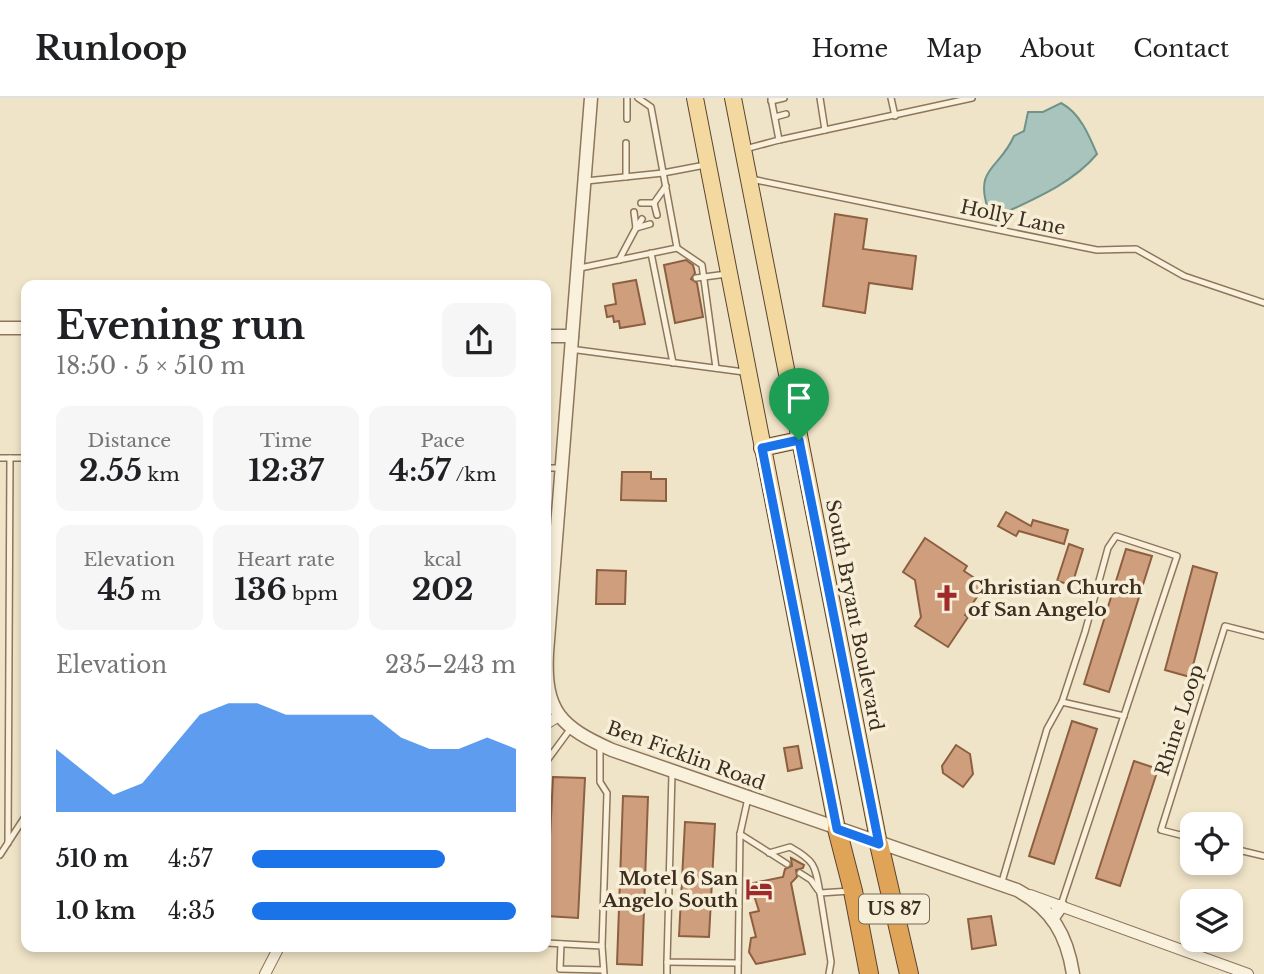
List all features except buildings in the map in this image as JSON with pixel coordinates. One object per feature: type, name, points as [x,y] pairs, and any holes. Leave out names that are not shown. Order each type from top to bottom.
[{"type":"highway","name":"US 87","points":[[837,829],[853,891],[869,974]]},
{"type":"highway","name":"South Bryant Boulevard","points":[[879,844],[909,974]]},
{"type":"main road","name":"US 87","points":[[695,98],[837,829]]},
{"type":"main road","name":"South Bryant Boulevard","points":[[733,98],[879,844]]},
{"type":"main road","points":[[762,448],[799,440]]},
{"type":"street","name":"Ben Ficklin Road","points":[[551,595],[591,98]]},
{"type":"street","points":[[0,328],[21,328]]},
{"type":"street","points":[[551,337],[571,343]]},
{"type":"street","name":"Ben Ficklin Road","points":[[551,696],[559,716],[600,745],[672,773],[1017,890],[1035,900],[1052,919],[1066,945],[1073,974]]},
{"type":"street","points":[[551,721],[559,716]]},
{"type":"street","points":[[1017,890],[1248,974]]},
{"type":"street","points":[[1052,919],[1060,906]]},
{"type":"street","points":[[265,974],[276,952]]},
{"type":"lane","points":[[627,98],[627,119]]},
{"type":"lane","points":[[638,98],[651,107],[677,248]]},
{"type":"lane","points":[[779,140],[771,99],[784,98]]},
{"type":"lane","points":[[820,98],[825,130]]},
{"type":"lane","points":[[891,98],[895,116]]},
{"type":"lane","points":[[932,98],[933,107]]},
{"type":"lane","points":[[742,149],[972,98]]},
{"type":"lane","points":[[812,109],[821,106]]},
{"type":"lane","points":[[775,117],[786,114]]},
{"type":"lane","points":[[626,143],[626,177]]},
{"type":"lane","points":[[584,181],[663,173],[708,164]]},
{"type":"lane","name":"Holly Lane","points":[[748,178],[1097,250],[1136,249],[1184,276],[1264,303]]},
{"type":"lane","points":[[649,209],[666,186]]},
{"type":"lane","points":[[641,203],[654,203]]},
{"type":"lane","points":[[654,203],[657,215]]},
{"type":"lane","points":[[634,212],[636,228]]},
{"type":"lane","points":[[619,260],[642,219]]},
{"type":"lane","points":[[636,228],[650,224]]},
{"type":"lane","points":[[577,268],[677,248],[702,265],[703,300],[716,368]]},
{"type":"lane","points":[[651,253],[673,363]]},
{"type":"lane","points":[[696,278],[729,274]]},
{"type":"lane","points":[[657,284],[667,283]]},
{"type":"lane","points":[[662,307],[672,305]]},
{"type":"lane","points":[[571,343],[673,363],[748,373]]},
{"type":"lane","points":[[0,458],[21,458]]},
{"type":"lane","points":[[8,843],[10,458]]},
{"type":"lane","points":[[551,468],[560,468]]},
{"type":"lane","points":[[1001,885],[1046,729],[1062,702],[1108,548],[1116,536],[1177,556],[1060,906]]},
{"type":"lane","name":"Rhine Loop","points":[[1180,835],[1161,830],[1226,626],[1264,636]]},
{"type":"lane","points":[[1062,702],[1124,716]]},
{"type":"lane","points":[[551,755],[571,727]]},
{"type":"lane","points":[[561,944],[560,969],[603,972],[607,793],[600,782],[600,745]]},
{"type":"lane","points":[[667,974],[672,773]]},
{"type":"lane","points":[[738,974],[740,834],[748,798]]},
{"type":"lane","points":[[0,855],[21,824]]},
{"type":"lane","points":[[740,834],[787,864]]},
{"type":"lane","points":[[769,853],[790,848],[809,858],[815,866],[831,962],[830,974]]},
{"type":"lane","points":[[1243,851],[1264,856]]},
{"type":"lane","points":[[800,873],[811,880],[820,893]]},
{"type":"lane","points":[[820,893],[853,891]]},
{"type":"lane","points":[[551,943],[602,946]]},
{"type":"lane","points":[[667,962],[738,962]]},
{"type":"water","points":[[1061,103],[1079,119],[1097,154],[1077,174],[1039,196],[1000,215],[988,209],[984,185],[986,176],[1014,136],[1024,131],[1028,112],[1043,112]]},
{"type":"place","name":"Christian Church of San Angelo","points":[[947,598]]},
{"type":"place","name":"Motel 6 San Angelo South","points":[[759,889]]},
{"type":"route","points":[[799,440],[879,844],[837,829],[762,448],[799,440]]}]
